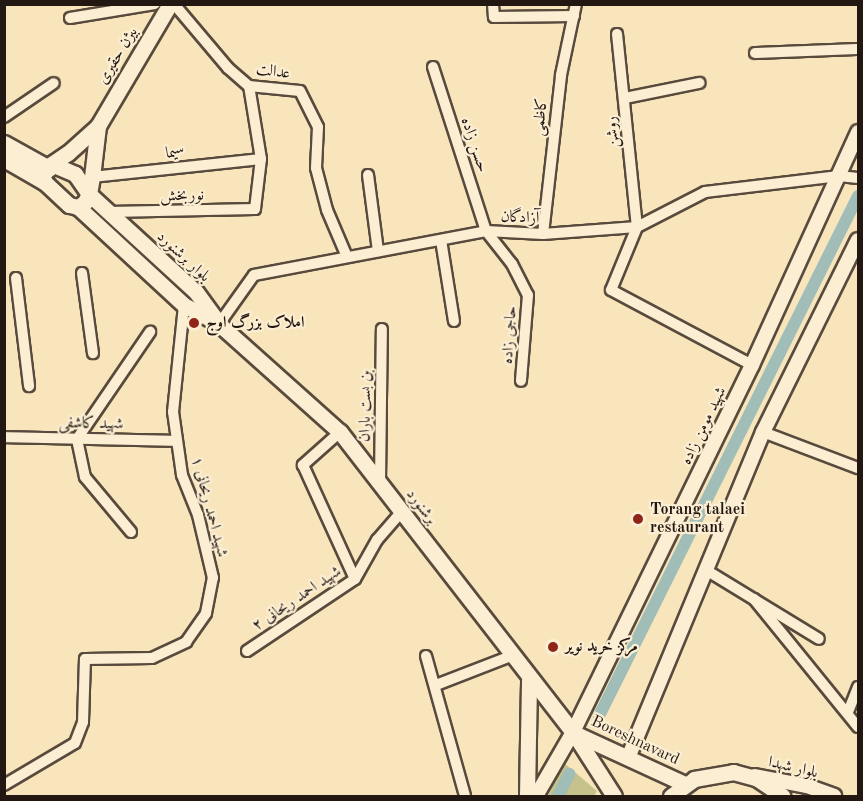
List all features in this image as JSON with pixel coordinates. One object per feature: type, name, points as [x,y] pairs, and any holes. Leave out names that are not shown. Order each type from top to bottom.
[{"type":"main road","name":"بیژن حقیری","points":[[98,126],[172,4]]},
{"type":"main road","points":[[45,175],[98,126]]},
{"type":"main road","points":[[78,207],[89,194],[98,126]]},
{"type":"main road","points":[[4,143],[45,175]]},
{"type":"main road","points":[[4,159],[45,175]]},
{"type":"main road","name":"بلوار برشنورد","points":[[64,167],[75,174],[89,194],[196,292],[219,324],[184,305],[78,207],[59,200],[45,175],[64,167]]},
{"type":"main road","name":"برشنورد","points":[[219,324],[340,432],[529,680],[573,732]]},
{"type":"main road","points":[[527,796],[529,680]]},
{"type":"main road","name":"Boreshnavard","points":[[573,732],[685,784]]},
{"type":"main road","name":"Boreshnavard","points":[[573,732],[614,796]]},
{"type":"main road","points":[[671,796],[685,784],[720,772],[743,774],[768,784],[783,796]]},
{"type":"street","points":[[70,18],[155,4]]},
{"type":"street","name":"عدالت","points":[[172,4],[228,68],[249,86],[300,91],[318,127],[316,168],[327,210],[347,257]]},
{"type":"street","points":[[493,4],[494,17],[574,16]]},
{"type":"street","name":"کاظمی","points":[[543,234],[561,75],[576,4]]},
{"type":"street","name":"روشن","points":[[617,34],[637,227]]},
{"type":"street","points":[[755,53],[858,49]]},
{"type":"street","name":"حسن زاده","points":[[433,67],[486,231]]},
{"type":"street","points":[[4,117],[54,83]]},
{"type":"street","points":[[625,99],[699,83]]},
{"type":"street","points":[[249,86],[261,159]]},
{"type":"street","name":"شهید مومن زاده","points":[[536,796],[573,732],[752,364],[858,132]]},
{"type":"street","name":"سیما","points":[[92,177],[261,159]]},
{"type":"street","name":"نوربخش","points":[[109,212],[255,209],[261,159]]},
{"type":"street","points":[[368,175],[378,252]]},
{"type":"street","name":"آزادگان","points":[[219,324],[254,274],[486,231],[543,234],[637,227],[705,192],[839,176],[856,178]]},
{"type":"street","points":[[637,227],[611,290],[752,364]]},
{"type":"street","name":"حاجی زاده","points":[[486,231],[512,264],[528,295],[521,381]]},
{"type":"street","points":[[441,240],[454,321]]},
{"type":"street","points":[[628,758],[763,432],[858,240]]},
{"type":"street","points":[[82,273],[93,353]]},
{"type":"street","points":[[16,278],[29,386]]},
{"type":"street","name":"شهید احمد ریحانی ۱","points":[[4,784],[75,743],[83,722],[85,659],[152,658],[186,642],[206,613],[213,578],[198,515],[182,476],[173,412],[184,305]]},
{"type":"street","name":"بن بست باران","points":[[380,482],[382,329]]},
{"type":"street","points":[[131,532],[85,477],[77,439],[150,332]]},
{"type":"street","points":[[340,432],[303,465],[354,579]]},
{"type":"street","points":[[763,432],[858,468]]},
{"type":"street","name":"شهید کاشفی","points":[[4,437],[177,441]]},
{"type":"street","name":"شهید احمد ریحانی ۲","points":[[247,651],[354,579],[377,540],[402,512]]},
{"type":"street","points":[[706,570],[819,639]]},
{"type":"street","points":[[754,599],[858,727]]},
{"type":"street","points":[[426,656],[436,685],[465,796]]},
{"type":"street","points":[[436,685],[511,656]]},
{"type":"street","points":[[848,712],[858,687]]},
{"type":"street","name":"بلوار شهدا","points":[[743,774],[807,786],[834,796]]},
{"type":"shaded area","points":[[564,763],[597,791],[594,796],[548,796]]},
{"type":"waterway","points":[[599,716],[858,196]]},
{"type":"waterway","points":[[558,796],[569,774]]},
{"type":"place","name":"املاک بزرگ اوج","points":[[194,323]]},
{"type":"place","name":"Torang talaei restaurant","points":[[638,519]]},
{"type":"place","name":"مرکز خرید نویر","points":[[553,647]]}]
